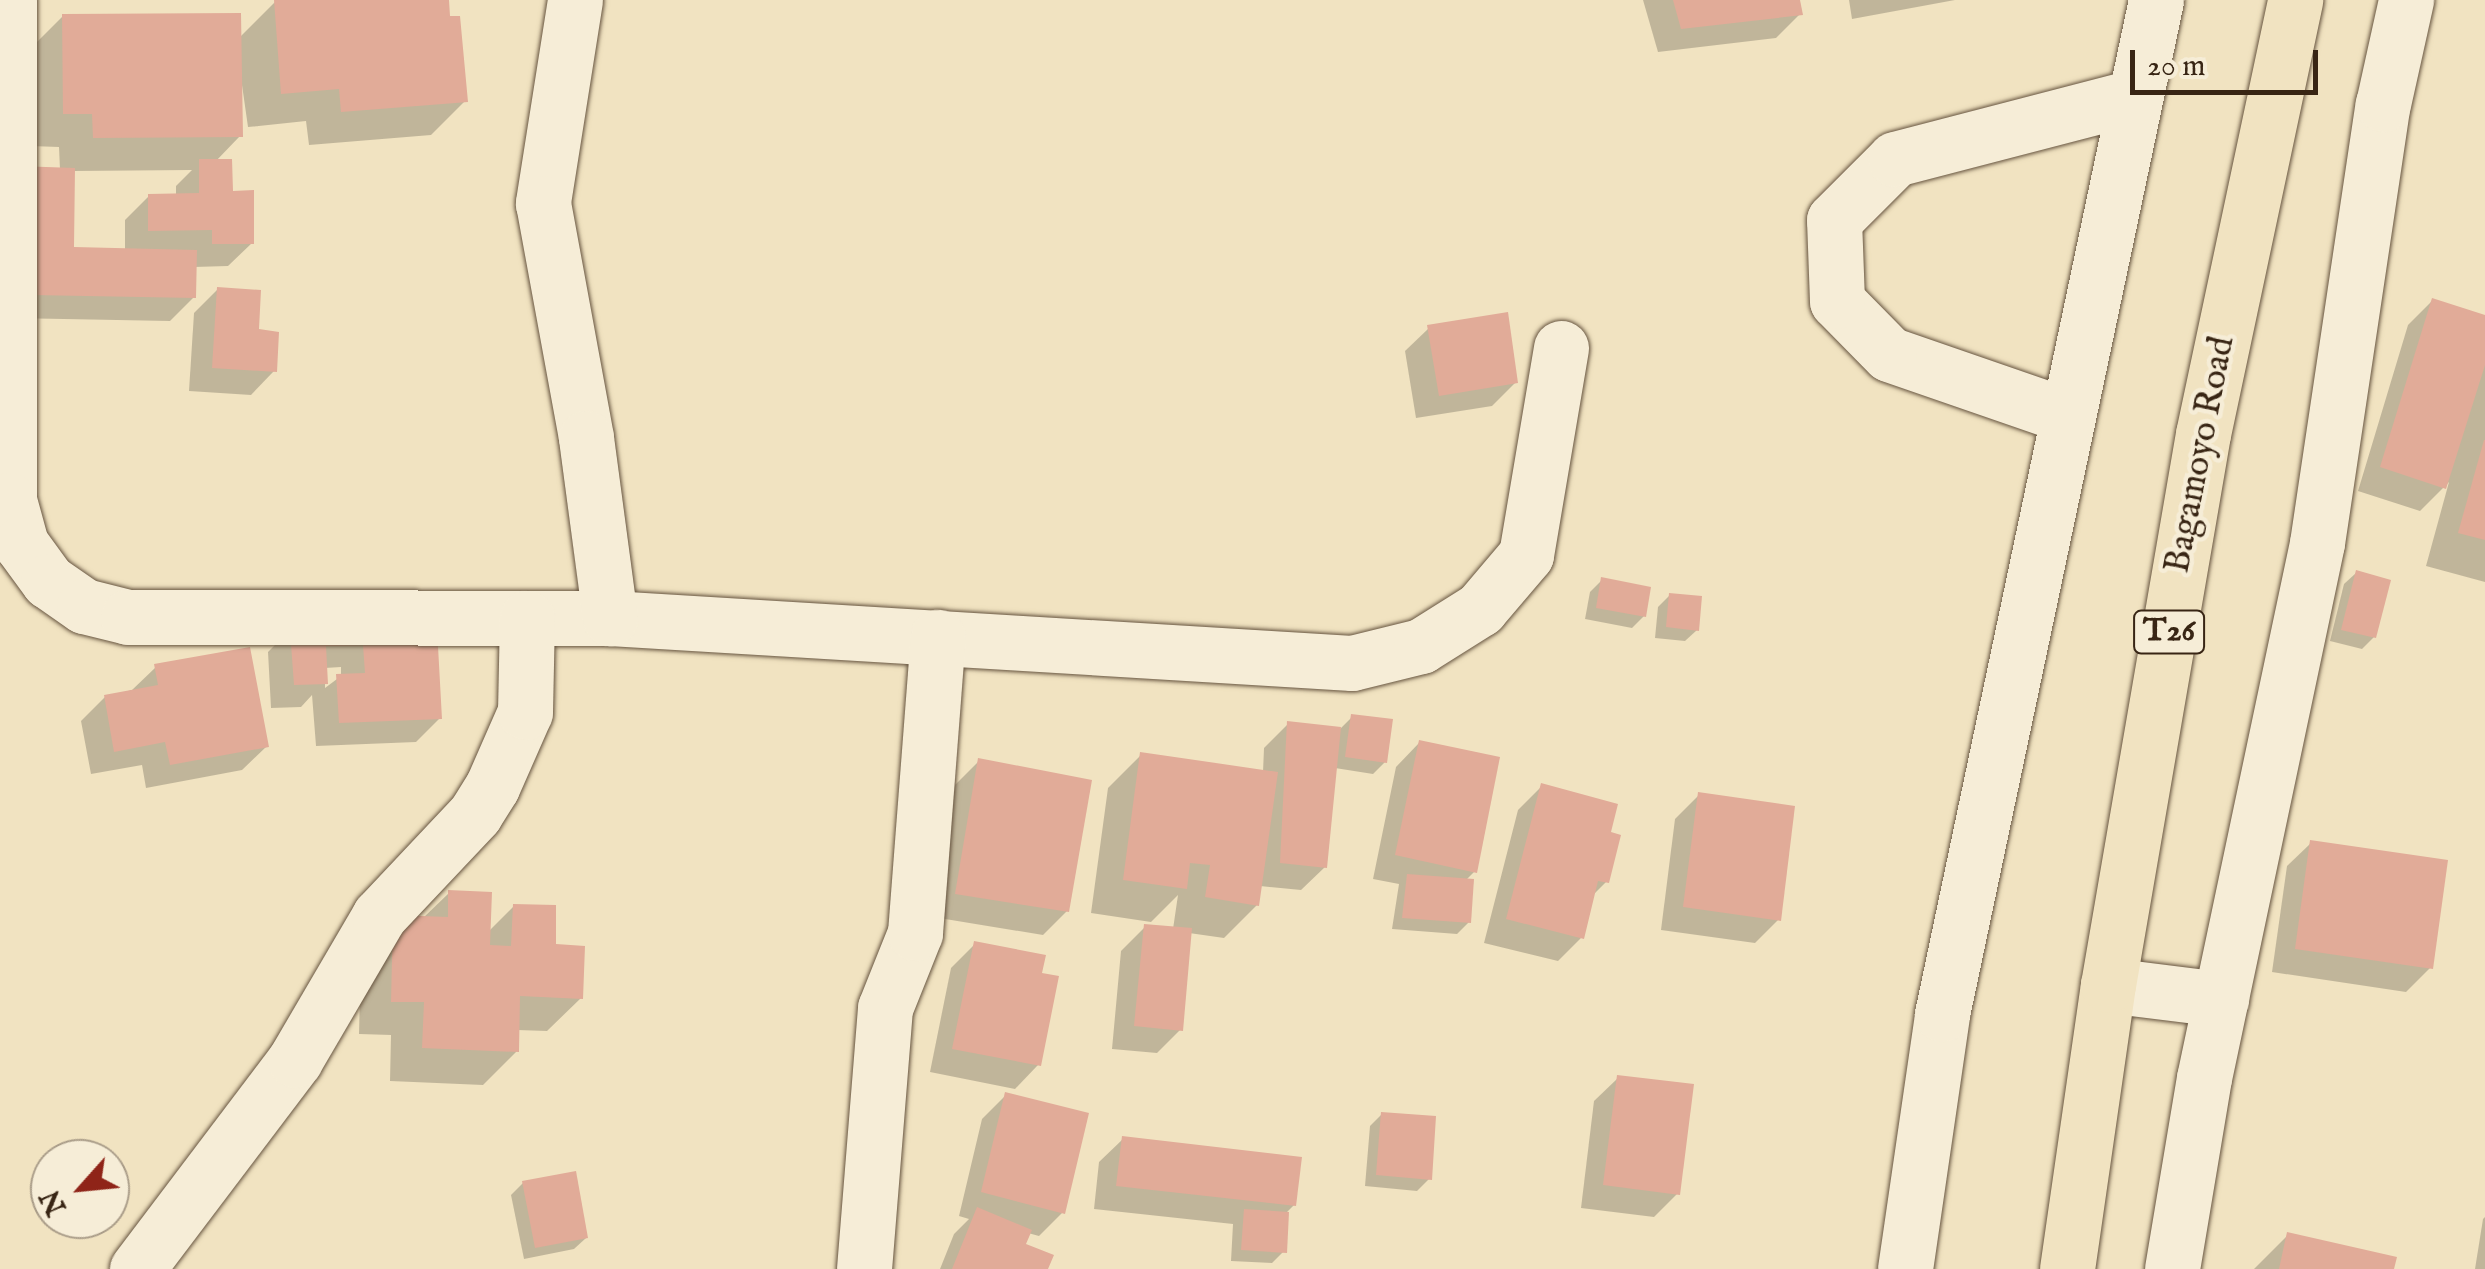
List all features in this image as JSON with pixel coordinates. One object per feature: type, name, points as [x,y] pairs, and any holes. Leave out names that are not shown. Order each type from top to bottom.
[{"type":"highway","name":"Bagamoyo Road","points":[[2067,1269],[2108,985],[2203,434],[2296,0]]},
{"type":"street","points":[[9,0],[10,500],[21,544],[48,580],[84,606],[128,617],[610,618],[1352,662],[1420,646],[1480,609],[1526,556],[1561,348]]},
{"type":"street","points":[[576,0],[543,203],[586,438],[610,618]]},
{"type":"street","points":[[1905,1269],[1942,1014],[2156,0]]},
{"type":"street","points":[[2172,1269],[2221,999],[2316,543],[2382,104],[2406,0]]},
{"type":"street","points":[[2068,416],[1889,354],[1837,301],[1834,220],[1895,159],[2133,96]]},
{"type":"street","points":[[137,1269],[296,1060],[379,916],[475,814],[492,787],[525,712],[531,678],[527,618]]},
{"type":"street","points":[[864,1269],[885,1008],[915,933],[938,637]]},
{"type":"street","points":[[2108,985],[2221,999]]},
{"type":"building","points":[[274,0],[449,0],[450,16],[460,16],[468,102],[341,112],[339,89],[281,94]]},
{"type":"building","points":[[1673,0],[1800,0],[1803,15],[1681,29]]},
{"type":"building","points":[[241,13],[243,137],[93,138],[92,114],[63,114],[62,14]]},
{"type":"building","points":[[199,159],[232,159],[233,191],[254,190],[254,244],[212,244],[212,230],[148,231],[148,194],[199,193]]},
{"type":"building","points":[[17,166],[75,168],[74,247],[197,250],[196,298],[32,295]]},
{"type":"building","points":[[217,287],[261,290],[259,329],[279,332],[277,372],[212,368]]},
{"type":"building","points":[[2432,298],[2485,315],[2485,365],[2446,489],[2380,467]]},
{"type":"building","points":[[1508,312],[1518,383],[1439,396],[1427,325]]},
{"type":"building","points":[[2485,440],[2485,540],[2458,533]]},
{"type":"building","points":[[2356,570],[2391,580],[2376,638],[2341,630]]},
{"type":"building","points":[[1601,577],[1651,587],[1646,617],[1596,608]]},
{"type":"building","points":[[1669,593],[1702,596],[1699,631],[1666,627]]},
{"type":"building","points":[[437,628],[442,719],[339,723],[336,674],[365,673],[363,645],[326,646],[328,684],[294,685],[291,644]]},
{"type":"building","points":[[250,647],[269,747],[170,765],[165,742],[114,752],[104,695],[158,685],[154,664]]},
{"type":"building","points":[[1351,714],[1393,719],[1387,763],[1345,757]]},
{"type":"building","points":[[1287,721],[1341,727],[1327,868],[1280,863]]},
{"type":"building","points":[[1419,740],[1500,757],[1477,873],[1395,855]]},
{"type":"building","points":[[1140,752],[1278,772],[1259,906],[1205,897],[1210,865],[1190,863],[1187,889],[1123,880]]},
{"type":"building","points":[[978,758],[1092,780],[1069,912],[955,894]]},
{"type":"building","points":[[1541,783],[1618,804],[1611,832],[1621,835],[1609,883],[1598,881],[1584,939],[1506,919]]},
{"type":"building","points":[[1698,792],[1795,806],[1781,921],[1683,907]]},
{"type":"building","points":[[2310,840],[2448,860],[2433,969],[2295,949]]},
{"type":"building","points":[[1407,874],[1474,879],[1471,923],[1402,918]]},
{"type":"building","points":[[448,890],[492,892],[490,945],[511,946],[513,904],[556,905],[556,944],[585,946],[583,999],[520,996],[519,1052],[422,1048],[424,1002],[391,1002],[393,915],[448,917]]},
{"type":"building","points":[[1144,924],[1192,928],[1183,1031],[1134,1026]]},
{"type":"building","points":[[974,941],[1046,955],[1042,973],[1059,976],[1041,1066],[952,1049]]},
{"type":"building","points":[[1617,1075],[1694,1084],[1680,1195],[1603,1185]]},
{"type":"building","points":[[1005,1092],[1089,1113],[1065,1214],[981,1192]]},
{"type":"building","points":[[1381,1112],[1436,1116],[1432,1180],[1376,1175]]},
{"type":"building","points":[[1122,1136],[1302,1157],[1296,1206],[1116,1186]]},
{"type":"building","points":[[576,1171],[588,1238],[535,1248],[522,1181]]},
{"type":"building","points":[[977,1207],[1032,1230],[1026,1244],[1054,1255],[1048,1269],[952,1269]]},
{"type":"building","points":[[1244,1209],[1289,1212],[1287,1253],[1241,1250]]},
{"type":"building","points":[[2287,1232],[2397,1257],[2394,1269],[2279,1269]]}]
